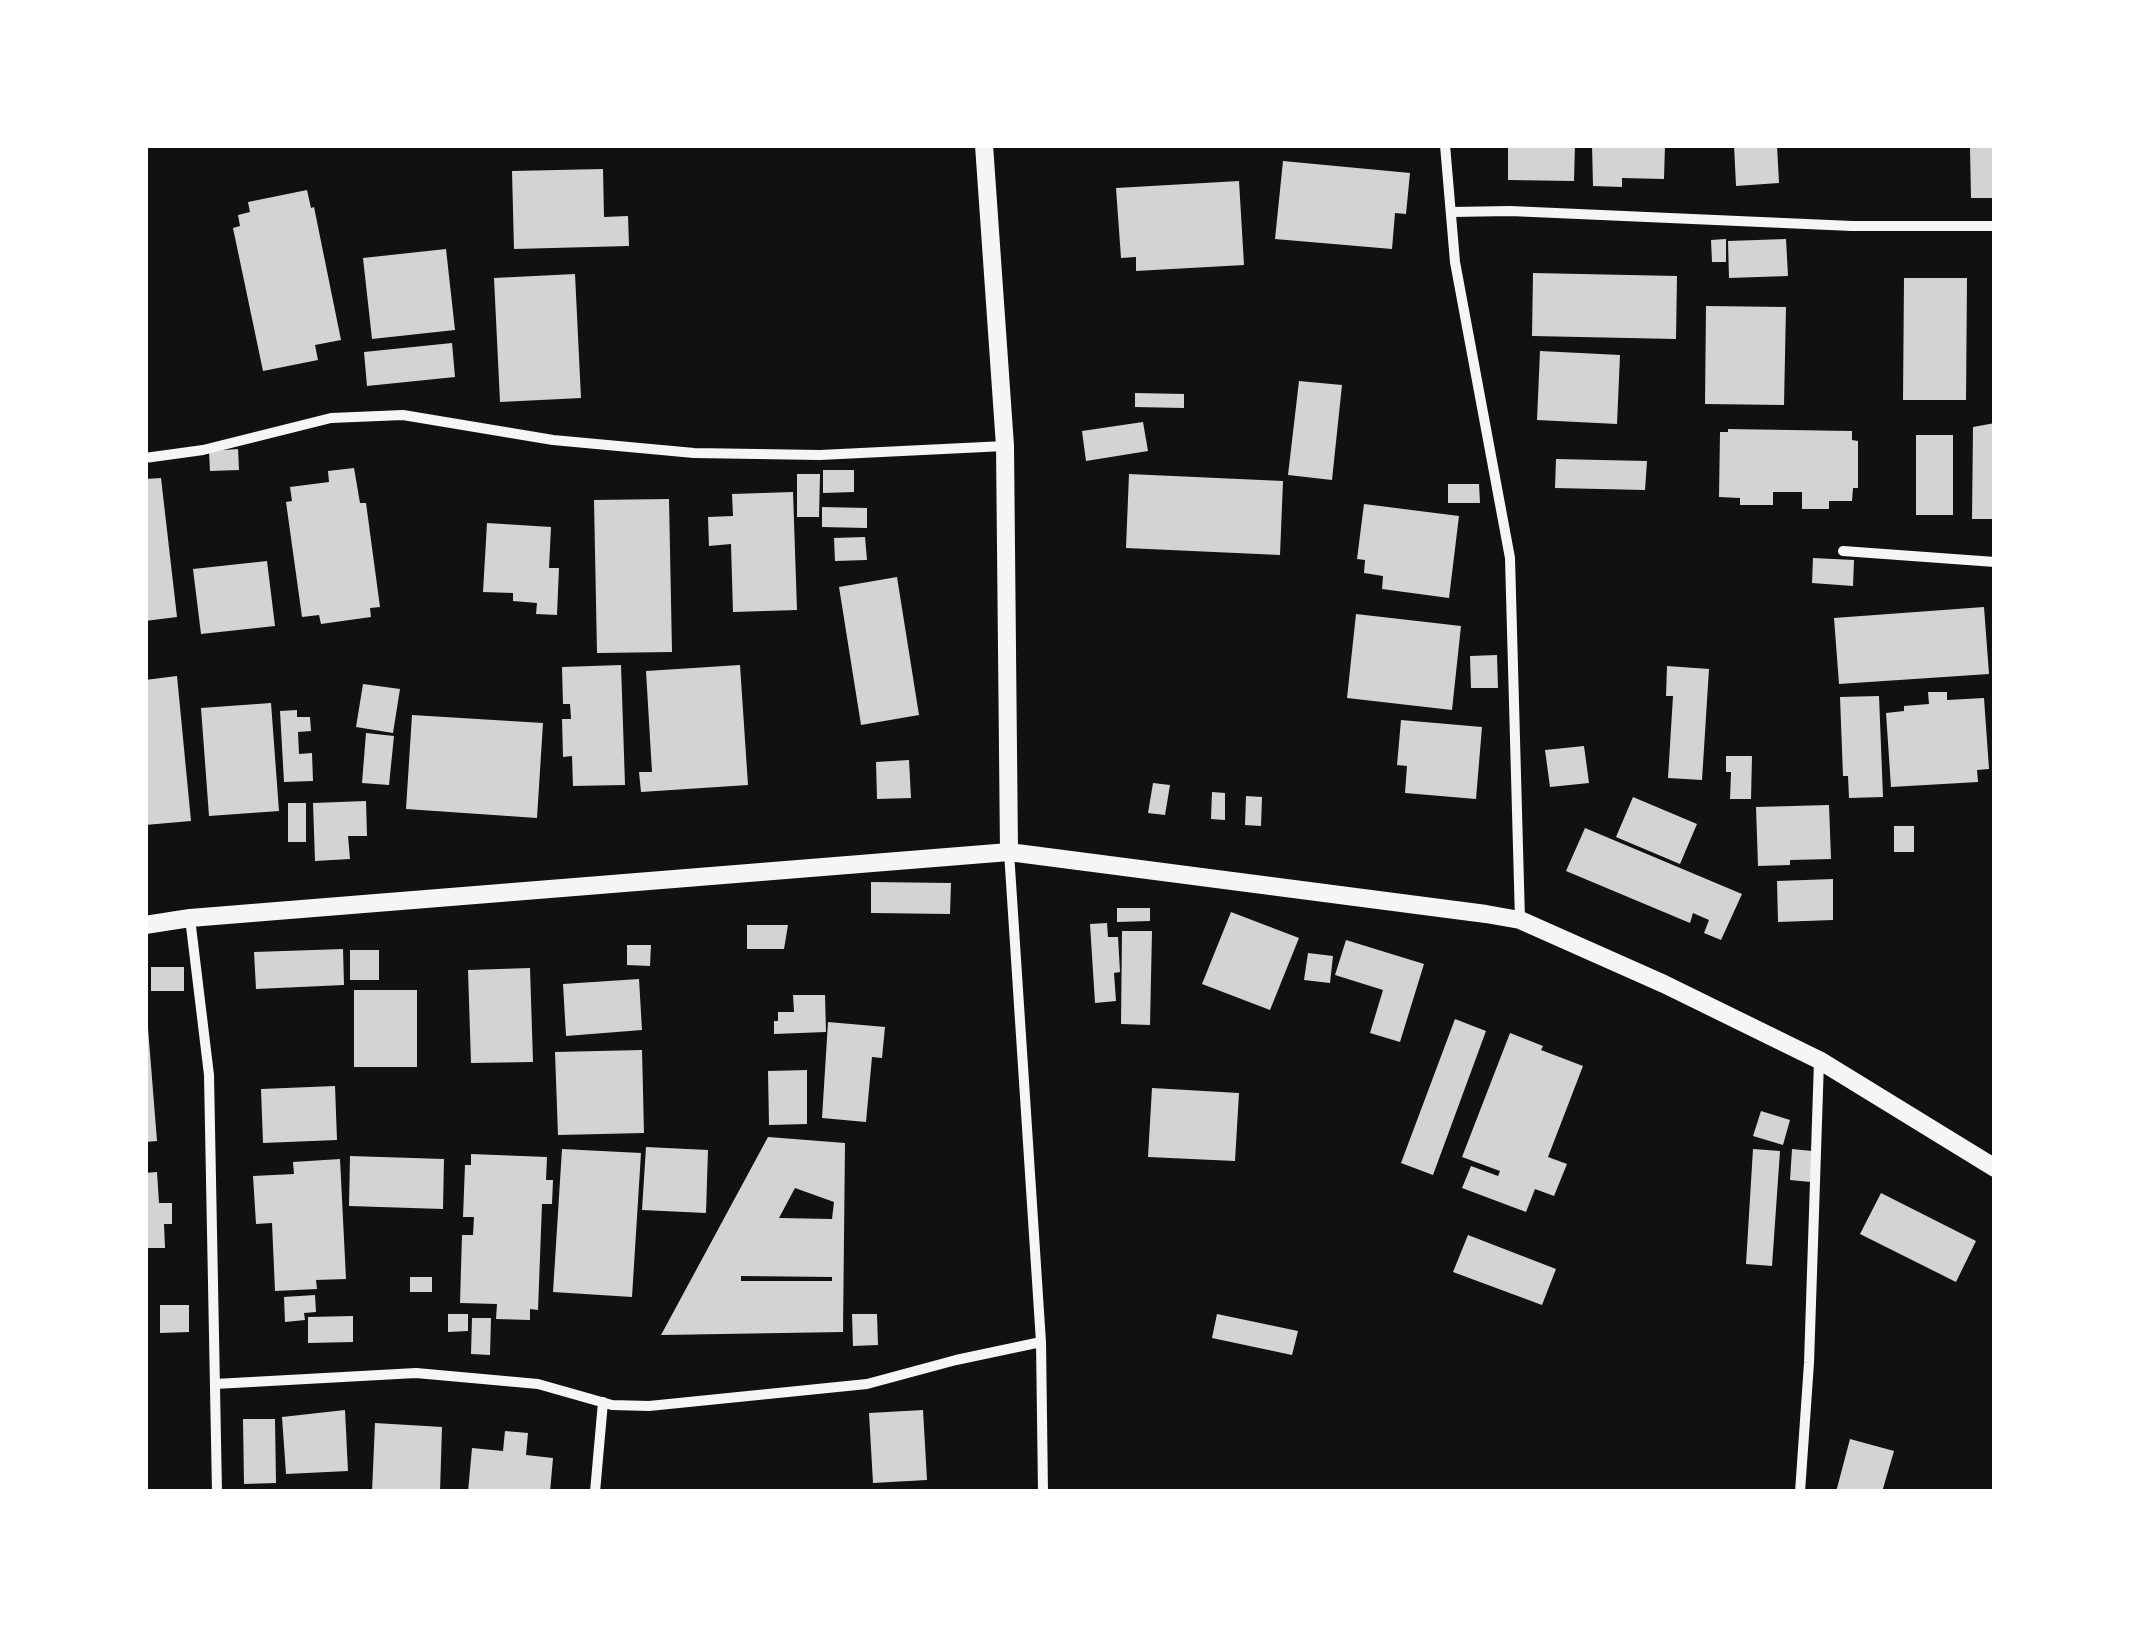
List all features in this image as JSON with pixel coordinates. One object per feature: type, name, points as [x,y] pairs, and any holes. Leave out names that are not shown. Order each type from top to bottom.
[{"type":"street","points":[[984,145],[1005,446],[1009,852],[1041,1342],[1044,1492]]},
{"type":"street","points":[[1445,145],[1455,262],[1510,558],[1520,920]]},
{"type":"street","points":[[1452,212],[1510,211],[1852,226],[1995,226]]},
{"type":"street","points":[[145,458],[203,450],[331,418],[403,415],[553,440],[694,452],[820,455],[1005,446]]},
{"type":"street","points":[[1842,551],[1995,562]]},
{"type":"street","points":[[145,926],[190,918],[1009,852],[1520,920],[1820,1060],[1995,1168]]},
{"type":"street","points":[[190,918],[209,1075],[217,1492]]},
{"type":"street","points":[[1800,1492],[1809,1363],[1820,1060]]},
{"type":"street","points":[[215,1384],[416,1373],[538,1384],[603,1402],[649,1406],[867,1384],[1041,1342]]},
{"type":"street","points":[[595,1492],[603,1402]]},
{"type":"building","points":[[1508,145],[1575,145],[1574,181],[1508,180]]},
{"type":"building","points":[[1592,145],[1665,145],[1664,179],[1622,178],[1622,187],[1593,186]]},
{"type":"building","points":[[1734,145],[1777,145],[1779,183],[1736,186]]},
{"type":"building","points":[[1993,147],[1994,198],[1971,198],[1970,148]]},
{"type":"building","points":[[1283,161],[1410,173],[1406,214],[1395,213],[1392,249],[1275,239]]},
{"type":"building","points":[[603,169],[604,217],[628,216],[629,246],[514,249],[512,171]]},
{"type":"building","points":[[1239,181],[1244,265],[1136,271],[1136,257],[1121,258],[1116,188]]},
{"type":"building","points":[[307,190],[311,208],[314,207],[341,340],[315,345],[318,360],[263,371],[233,228],[240,226],[238,215],[250,212],[248,202]]},
{"type":"building","points":[[1726,239],[1726,262],[1712,262],[1711,240]]},
{"type":"building","points":[[1786,239],[1788,276],[1729,278],[1728,241]]},
{"type":"building","points":[[446,249],[455,330],[372,339],[363,258]]},
{"type":"building","points":[[1533,273],[1677,276],[1676,339],[1532,336]]},
{"type":"building","points":[[575,274],[581,398],[500,402],[494,278]]},
{"type":"building","points":[[1904,278],[1967,278],[1966,400],[1903,400]]},
{"type":"building","points":[[1706,306],[1786,307],[1784,405],[1705,404]]},
{"type":"building","points":[[452,343],[455,377],[367,386],[364,352]]},
{"type":"building","points":[[1540,351],[1620,355],[1617,424],[1537,420]]},
{"type":"building","points":[[1299,381],[1342,385],[1332,480],[1288,475]]},
{"type":"building","points":[[1135,393],[1184,394],[1184,408],[1135,407]]},
{"type":"building","points":[[1143,422],[1148,451],[1086,461],[1082,431]]},
{"type":"building","points":[[1995,423],[1995,519],[1972,519],[1973,427]]},
{"type":"building","points":[[1852,431],[1852,440],[1858,441],[1858,488],[1853,488],[1852,501],[1829,501],[1829,509],[1802,509],[1802,492],[1773,492],[1773,505],[1740,505],[1740,498],[1719,497],[1720,432]]},
{"type":"building","points":[[1916,435],[1953,435],[1953,515],[1916,515]]},
{"type":"building","points":[[238,449],[239,470],[210,471],[209,451]]},
{"type":"building","points":[[1556,459],[1647,461],[1645,490],[1555,488]]},
{"type":"building","points":[[354,468],[360,503],[366,503],[380,607],[370,608],[371,617],[321,624],[319,615],[302,617],[286,502],[292,501],[290,487],[329,482],[328,471]]},
{"type":"building","points":[[823,470],[854,470],[854,492],[823,493]]},
{"type":"building","points":[[797,474],[820,474],[819,517],[797,517]]},
{"type":"building","points":[[1129,474],[1283,481],[1280,555],[1126,548]]},
{"type":"building","points":[[161,478],[177,617],[145,621],[145,479]]},
{"type":"building","points":[[1448,484],[1479,484],[1480,503],[1448,503]]},
{"type":"building","points":[[793,492],[797,610],[733,612],[731,544],[709,546],[708,517],[733,516],[732,494]]},
{"type":"building","points":[[669,499],[672,652],[597,653],[594,500]]},
{"type":"building","points":[[1364,504],[1459,516],[1449,598],[1382,589],[1383,576],[1364,573],[1365,560],[1357,559]]},
{"type":"building","points":[[822,507],[867,508],[867,528],[822,527]]},
{"type":"building","points":[[487,523],[551,527],[549,568],[559,568],[557,615],[536,614],[537,603],[513,601],[513,593],[483,592]]},
{"type":"building","points":[[865,537],[867,560],[835,561],[834,538]]},
{"type":"building","points":[[1813,558],[1854,560],[1853,586],[1812,583]]},
{"type":"building","points":[[267,561],[275,626],[201,634],[193,569]]},
{"type":"building","points":[[897,577],[919,715],[861,725],[839,587]]},
{"type":"building","points":[[1984,607],[1989,674],[1839,684],[1834,618]]},
{"type":"building","points":[[1356,614],[1461,626],[1452,710],[1347,698]]},
{"type":"building","points":[[1497,655],[1498,688],[1471,688],[1470,656]]},
{"type":"building","points":[[621,665],[625,785],[573,786],[572,756],[563,757],[562,719],[571,719],[570,704],[563,704],[562,667]]},
{"type":"building","points":[[740,665],[748,785],[641,792],[639,772],[652,772],[646,671]]},
{"type":"building","points":[[1667,666],[1709,669],[1702,780],[1668,778],[1673,696],[1666,696]]},
{"type":"building","points":[[177,676],[191,821],[145,825],[145,680]]},
{"type":"building","points":[[363,684],[400,689],[393,733],[356,727]]},
{"type":"building","points":[[1928,692],[1947,692],[1947,700],[1984,698],[1989,769],[1977,770],[1978,782],[1891,787],[1886,713],[1904,711],[1904,706],[1929,704]]},
{"type":"building","points":[[1879,696],[1883,797],[1849,798],[1848,776],[1843,776],[1840,697]]},
{"type":"building","points":[[271,703],[279,811],[209,816],[201,708]]},
{"type":"building","points":[[297,710],[297,717],[310,717],[311,731],[298,732],[299,754],[312,753],[313,781],[284,782],[280,711]]},
{"type":"building","points":[[412,715],[543,723],[537,818],[406,809]]},
{"type":"building","points":[[1401,720],[1482,727],[1476,799],[1405,793],[1407,766],[1397,765]]},
{"type":"building","points":[[366,733],[394,736],[389,785],[362,783]]},
{"type":"building","points":[[1584,746],[1589,783],[1550,787],[1545,750]]},
{"type":"building","points":[[1726,756],[1752,756],[1751,799],[1730,799],[1731,772],[1726,772]]},
{"type":"building","points":[[909,760],[911,798],[877,799],[876,762]]},
{"type":"building","points":[[1153,783],[1170,785],[1165,815],[1148,813]]},
{"type":"building","points":[[1212,792],[1225,793],[1225,820],[1211,819]]},
{"type":"building","points":[[1246,796],[1262,797],[1261,826],[1245,825]]},
{"type":"building","points":[[1633,797],[1697,824],[1680,864],[1616,837]]},
{"type":"building","points":[[366,801],[367,836],[348,836],[350,859],[315,861],[313,803]]},
{"type":"building","points":[[288,803],[306,803],[306,842],[288,842]]},
{"type":"building","points":[[1829,805],[1831,859],[1758,866],[1756,807]]},
{"type":"building","points":[[1894,826],[1914,826],[1914,852],[1894,852]]},
{"type":"building","points":[[1585,828],[1742,894],[1721,940],[1704,933],[1709,920],[1693,913],[1690,923],[1566,871]]},
{"type":"building","points":[[1833,879],[1833,920],[1778,922],[1777,881]]},
{"type":"building","points":[[871,882],[951,883],[950,914],[871,913]]},
{"type":"building","points":[[1117,908],[1150,908],[1150,921],[1117,922]]},
{"type":"building","points":[[1231,912],[1299,938],[1270,1010],[1202,984]]},
{"type":"building","points":[[1107,923],[1108,937],[1118,937],[1120,972],[1114,973],[1116,1001],[1095,1003],[1090,924]]},
{"type":"building","points":[[747,925],[788,925],[784,949],[747,949]]},
{"type":"building","points":[[1122,931],[1152,931],[1150,1025],[1121,1024]]},
{"type":"building","points":[[1346,940],[1424,964],[1400,1042],[1370,1033],[1383,990],[1335,975]]},
{"type":"building","points":[[627,945],[651,945],[650,966],[627,965]]},
{"type":"building","points":[[343,949],[344,985],[256,989],[254,952]]},
{"type":"building","points":[[350,950],[379,950],[379,980],[350,980]]},
{"type":"building","points":[[1308,953],[1333,956],[1330,983],[1304,980]]},
{"type":"building","points":[[151,967],[184,967],[184,991],[151,991]]},
{"type":"building","points":[[530,968],[533,1062],[471,1063],[468,970]]},
{"type":"building","points":[[639,979],[642,1030],[566,1036],[563,984]]},
{"type":"building","points":[[354,990],[417,990],[417,1067],[354,1067]]},
{"type":"building","points":[[793,995],[825,995],[826,1032],[774,1034],[778,1012],[794,1012]]},
{"type":"building","points":[[1455,1019],[1486,1031],[1433,1175],[1401,1163]]},
{"type":"building","points":[[828,1022],[885,1027],[882,1058],[872,1057],[866,1122],[822,1118]]},
{"type":"building","points":[[145,1028],[157,1141],[145,1142]]},
{"type":"building","points":[[1510,1033],[1583,1066],[1548,1157],[1567,1164],[1554,1196],[1535,1189],[1526,1212],[1462,1188],[1471,1166],[1498,1176],[1500,1171],[1462,1157]]},
{"type":"building","points":[[642,1050],[644,1133],[558,1135],[555,1052]]},
{"type":"building","points":[[807,1070],[807,1124],[769,1125],[768,1071]]},
{"type":"building","points":[[335,1086],[337,1140],[263,1143],[261,1089]]},
{"type":"building","points":[[1152,1088],[1239,1093],[1235,1161],[1148,1157]]},
{"type":"building","points":[[1761,1111],[1790,1120],[1783,1145],[1753,1136]]},
{"type":"building","points":[[768,1137],[845,1143],[843,1332],[661,1335]],"holes":[[[795,1188],[834,1202],[832,1219],[779,1218]],[[741,1276],[832,1277],[832,1281],[741,1281]]]},
{"type":"building","points":[[646,1147],[708,1150],[706,1213],[642,1210]]},
{"type":"building","points":[[562,1149],[641,1153],[632,1297],[553,1292]]},
{"type":"building","points":[[1753,1149],[1780,1151],[1772,1266],[1746,1264]]},
{"type":"building","points":[[1792,1149],[1812,1151],[1811,1182],[1790,1180]]},
{"type":"building","points":[[471,1154],[547,1157],[546,1180],[553,1180],[552,1204],[542,1204],[538,1310],[530,1309],[530,1320],[496,1319],[497,1304],[460,1303],[462,1235],[473,1235],[474,1217],[463,1217],[465,1165],[471,1165]]},
{"type":"building","points":[[350,1156],[444,1159],[443,1209],[349,1206]]},
{"type":"building","points":[[340,1159],[346,1279],[316,1280],[317,1289],[275,1291],[272,1223],[256,1224],[253,1176],[294,1174],[293,1162]]},
{"type":"building","points":[[157,1172],[159,1203],[172,1203],[172,1224],[164,1224],[165,1248],[145,1248],[145,1173]]},
{"type":"building","points":[[1881,1193],[1976,1241],[1956,1282],[1860,1234]]},
{"type":"building","points":[[1468,1235],[1556,1269],[1542,1305],[1453,1272]]},
{"type":"building","points":[[410,1277],[432,1277],[432,1292],[410,1292]]},
{"type":"building","points":[[315,1295],[316,1312],[304,1313],[305,1320],[285,1322],[284,1297]]},
{"type":"building","points":[[160,1305],[189,1305],[189,1332],[160,1333]]},
{"type":"building","points":[[448,1314],[468,1314],[468,1331],[448,1332]]},
{"type":"building","points":[[852,1314],[877,1314],[878,1345],[853,1346]]},
{"type":"building","points":[[1217,1314],[1298,1331],[1292,1355],[1212,1338]]},
{"type":"building","points":[[353,1316],[353,1342],[308,1343],[308,1317]]},
{"type":"building","points":[[472,1318],[491,1318],[490,1355],[471,1354]]},
{"type":"building","points":[[345,1410],[348,1471],[286,1474],[282,1417]]},
{"type":"building","points":[[923,1410],[927,1480],[873,1483],[869,1413]]},
{"type":"building","points":[[243,1419],[275,1419],[276,1483],[244,1484]]},
{"type":"building","points":[[375,1423],[442,1427],[440,1492],[372,1492]]},
{"type":"building","points":[[505,1431],[528,1433],[526,1455],[553,1458],[550,1492],[468,1492],[472,1448],[503,1451]]},
{"type":"building","points":[[1850,1439],[1894,1451],[1882,1492],[1836,1492]]}]
